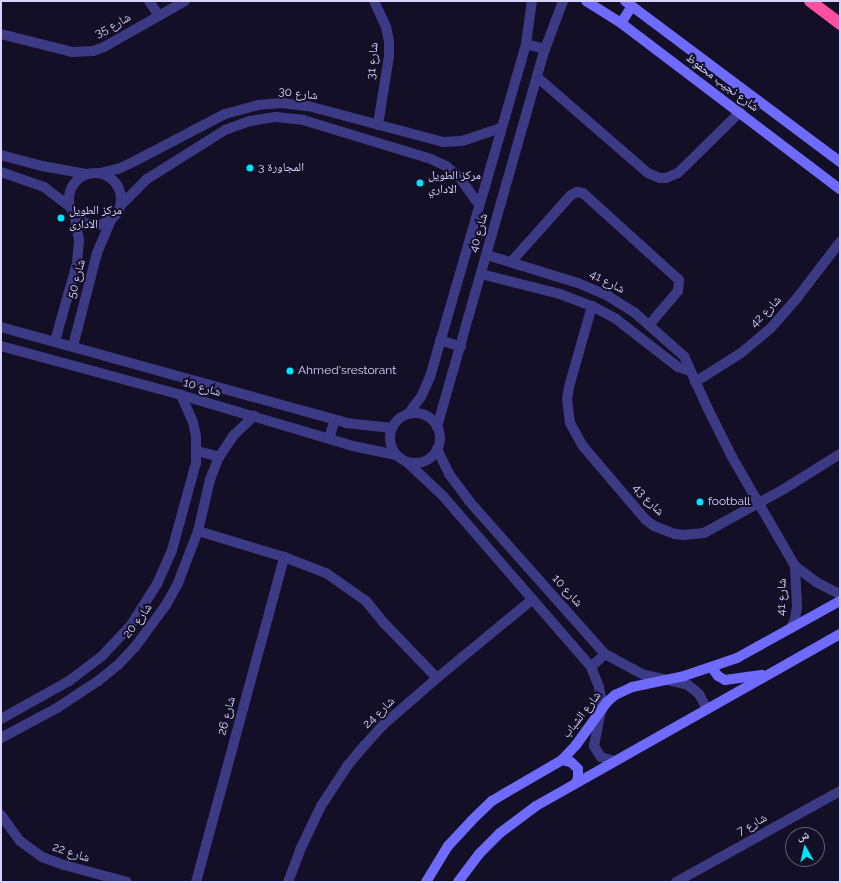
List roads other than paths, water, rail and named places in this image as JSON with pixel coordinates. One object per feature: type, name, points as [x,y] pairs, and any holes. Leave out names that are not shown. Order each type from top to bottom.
[{"type":"highway","points":[[810,1],[840,24]]},
{"type":"street","points":[[149,1],[159,16]]},
{"type":"street","name":"شارع 35","points":[[1,34],[62,50],[82,52],[104,47],[185,1]]},
{"type":"street","name":"شارع 31","points":[[374,1],[386,27],[389,41],[389,56],[378,125]]},
{"type":"street","name":"شارع 40","points":[[408,414],[426,387],[526,44],[532,1]]},
{"type":"street","name":"شارع 40","points":[[437,426],[461,347],[545,49],[563,1]]},
{"type":"street","name":"شارع نجيب محفوظ","points":[[586,1],[621,23],[840,189]]},
{"type":"street","points":[[621,23],[629,3]]},
{"type":"street","name":"شارع نجيب محفوظ","points":[[629,3],[840,162]]},
{"type":"street","points":[[526,44],[545,49]]},
{"type":"street","points":[[537,77],[648,173],[660,178],[666,178],[678,173],[740,112]]},
{"type":"street","name":"شارع 30","points":[[100,173],[118,169],[154,152],[225,114],[246,107],[282,103],[308,106],[443,142],[462,141],[501,128]]},
{"type":"street","points":[[303,120],[308,106]]},
{"type":"street","name":"شارع 30","points":[[121,205],[140,184],[225,130],[237,124],[263,118],[290,118],[303,120],[439,162],[453,172],[465,184],[479,205]]},
{"type":"street","points":[[422,156],[428,138]]},
{"type":"street","points":[[154,152],[164,168]]},
{"type":"street","points":[[1,155],[30,163],[87,174],[100,173],[106,175],[117,184],[120,191],[121,205],[116,216],[111,220],[92,226],[83,223],[75,217],[69,206],[68,198],[73,183],[87,174]]},
{"type":"street","points":[[25,179],[30,163]]},
{"type":"street","points":[[1,172],[25,179],[53,193],[69,206]]},
{"type":"street","points":[[511,262],[571,195],[577,192],[583,193],[678,280],[678,291],[649,326]]},
{"type":"street","name":"شارع 50","points":[[55,341],[77,263],[79,240],[75,217]]},
{"type":"street","name":"شارع 50","points":[[73,346],[97,253],[111,220]]},
{"type":"street","name":"شارع 42","points":[[695,382],[741,353],[770,329],[797,298],[840,242]]},
{"type":"street","name":"شارع 41","points":[[487,255],[594,289],[622,304],[684,356],[695,382],[726,444],[795,566],[816,582],[840,594]]},
{"type":"street","points":[[481,274],[560,294],[592,306],[616,319],[678,367],[690,371]]},
{"type":"street","name":"شارع 43","points":[[592,306],[569,387],[567,399],[570,424],[582,445],[645,519],[664,531],[684,536],[704,533],[840,454]]},
{"type":"street","name":"شارع 10","points":[[1,327],[335,420],[358,425],[392,428]]},
{"type":"street","points":[[440,340],[461,347]]},
{"type":"street","name":"شارع 10","points":[[1,346],[181,395],[368,450],[396,455]]},
{"type":"street","name":"شارع 20","points":[[1,718],[69,681],[102,656],[131,625],[157,584],[172,550],[194,472],[197,451],[193,422],[181,395]]},
{"type":"street","points":[[408,463],[425,461],[432,456],[437,449],[440,434],[437,426],[428,417],[415,413],[408,414],[396,422],[392,428],[390,442],[396,455],[408,463],[448,502],[591,667],[599,687],[601,710],[594,746],[601,757],[614,761]]},
{"type":"street","name":"شارع 20","points":[[1,738],[29,723],[98,681],[118,665],[135,647],[166,606],[178,583],[198,532],[210,480],[219,457],[234,435],[254,416]]},
{"type":"street","points":[[329,438],[335,420]]},
{"type":"street","name":"شارع 10","points":[[437,449],[449,474],[461,491],[605,654],[629,668],[667,680],[681,682],[694,689],[704,701],[707,709]]},
{"type":"street","points":[[197,451],[219,457]]},
{"type":"street","points":[[448,502],[461,491]]},
{"type":"street","points":[[198,532],[284,556],[326,573],[366,601],[384,623],[437,678]]},
{"type":"street","name":"شارع 26","points":[[196,882],[284,556]]},
{"type":"street","name":"شارع 41","points":[[791,628],[795,619],[797,606],[795,566]]},
{"type":"street","name":"شارع 24","points":[[288,882],[310,827],[321,806],[348,765],[383,726],[437,678],[533,599]]},
{"type":"street","name":"شارع الشباب","points":[[426,882],[448,846],[481,812],[506,792],[562,760],[579,741],[607,702],[623,691],[640,685],[667,680],[712,668],[737,658],[840,601]]},
{"type":"street","points":[[458,882],[479,854],[515,820],[614,761],[840,634]]},
{"type":"street","points":[[591,667],[605,654]]},
{"type":"street","points":[[712,668],[718,676],[725,680],[769,674]]},
{"type":"street","points":[[21,708],[29,723]]},
{"type":"street","points":[[562,760],[571,762],[578,769],[578,778],[576,783]]},
{"type":"street","name":"شارع 7","points":[[676,882],[840,791]]},
{"type":"street","name":"شارع 22","points":[[1,815],[20,841],[42,857],[64,865],[127,882]]},
{"type":"place","name":"المجاورة 3","points":[[250,168]]},
{"type":"place","name":"مركز الطويل الاداري","points":[[420,183]]},
{"type":"place","name":"مركز الطويل الادارى","points":[[61,218]]},
{"type":"place","name":"Ahmed'srestorant","points":[[290,371]]},
{"type":"place","name":"football","points":[[700,502]]}]
